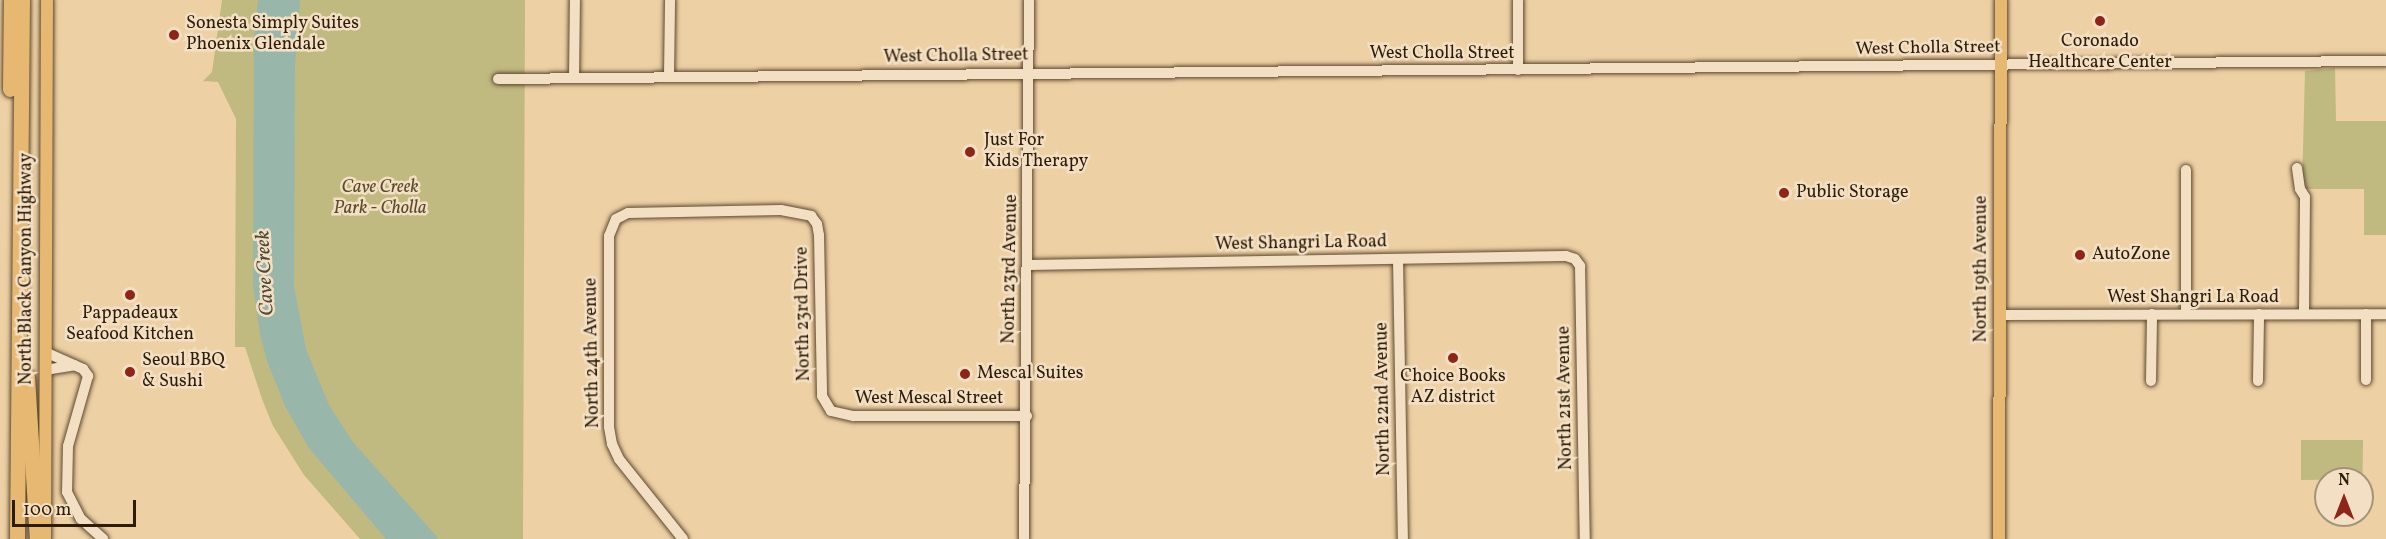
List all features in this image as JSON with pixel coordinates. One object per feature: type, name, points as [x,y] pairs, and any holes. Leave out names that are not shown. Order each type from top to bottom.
[{"type":"highway","points":[[7,539],[11,0]]},
{"type":"highway","points":[[17,539],[21,0]]},
{"type":"highway","points":[[20,223],[26,277],[27,381],[37,539]]},
{"type":"main road","name":"North Black Canyon Highway","points":[[45,539],[47,0]]},
{"type":"main road","name":"North 19th Avenue","points":[[1999,539],[2001,0]]},
{"type":"street","points":[[574,78],[575,0]]},
{"type":"street","points":[[669,76],[670,0]]},
{"type":"street","name":"North 23rd Avenue","points":[[1024,539],[1027,416],[1029,0]]},
{"type":"street","points":[[1518,0],[1518,70]]},
{"type":"street","name":"West Cholla Street","points":[[498,79],[2386,61]]},
{"type":"street","points":[[2297,168],[2300,189],[2305,197],[2304,314]]},
{"type":"street","points":[[2186,170],[2186,314]]},
{"type":"street","name":"North 23rd Drive","points":[[618,217],[628,213],[781,210],[811,216],[817,224],[819,235],[822,396],[831,411]]},
{"type":"street","name":"North 24th Avenue","points":[[618,217],[609,236],[608,404],[612,444],[619,459],[683,539]]},
{"type":"street","name":"West Shangri La Road","points":[[1028,265],[1566,256],[1575,259]]},
{"type":"street","name":"North 22nd Avenue","points":[[1398,259],[1403,539]]},
{"type":"street","name":"North 21st Avenue","points":[[1575,259],[1580,266],[1585,539]]},
{"type":"street","points":[[2151,314],[2151,381]]},
{"type":"street","points":[[2258,381],[2259,314]]},
{"type":"street","points":[[2366,314],[2366,380]]},
{"type":"street","name":"West Shangri La Road","points":[[2000,315],[2386,314]]},
{"type":"street","points":[[45,352],[83,369],[88,376],[68,446],[67,492],[81,519],[103,539]]},
{"type":"street","points":[[45,370],[75,365]]},
{"type":"street","name":"West Mescal Street","points":[[831,411],[853,416],[1027,416]]},
{"type":"green space","name":"Cave Creek Park - Cholla","points":[[222,0],[525,0],[523,539],[360,539],[304,475],[273,426],[245,347],[235,347],[236,119],[218,82],[203,81],[212,72]]},
{"type":"green space","points":[[2335,68],[2336,121],[2386,121],[2386,235],[2364,235],[2364,189],[2302,189],[2305,71]]},
{"type":"green space","points":[[2301,440],[2363,440],[2363,467],[2314,467],[2314,480],[2301,480]]},
{"type":"water","name":"Cave Creek","points":[[258,0],[300,0],[295,65],[294,286],[306,349],[329,405],[353,442],[439,539],[386,539],[309,448],[285,406],[267,361],[260,334],[253,285],[254,39]]},
{"type":"place","name":"Coronado Healthcare Center","points":[[2100,21]]},
{"type":"place","name":"Sonesta Simply Suites Phoenix Glendale","points":[[174,35]]},
{"type":"place","name":"Just For Kids Therapy","points":[[970,152]]},
{"type":"place","name":"Public Storage","points":[[1784,193]]},
{"type":"place","name":"AutoZone","points":[[2080,255]]},
{"type":"place","name":"Pappadeaux Seafood Kitchen","points":[[130,295]]},
{"type":"place","name":"Choice Books AZ district","points":[[1453,358]]},
{"type":"place","name":"Seoul BBQ & Sushi","points":[[130,372]]},
{"type":"place","name":"Mescal Suites","points":[[965,374]]}]
